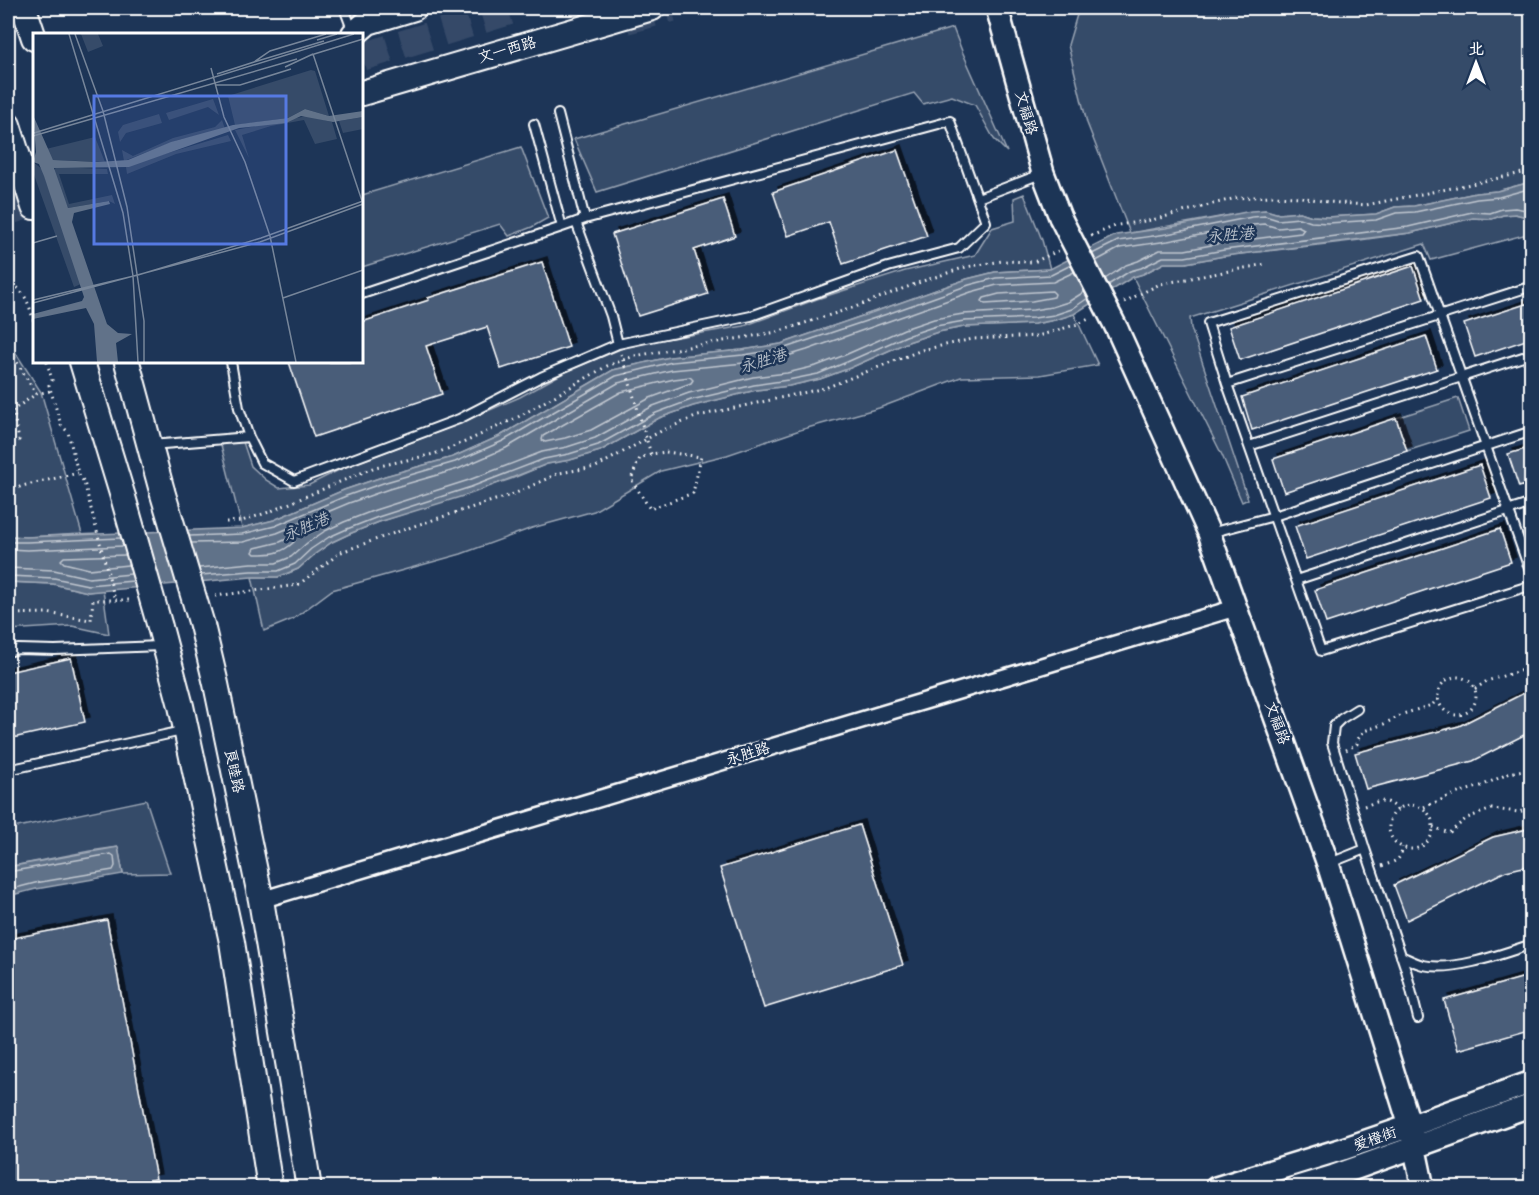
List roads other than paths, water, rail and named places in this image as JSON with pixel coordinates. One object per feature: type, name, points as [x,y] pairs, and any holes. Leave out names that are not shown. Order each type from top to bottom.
[{"type":"main road","points":[[24,8],[33,35]]},
{"type":"main road","name":"文一西路","points":[[363,93],[652,8]]},
{"type":"main road","points":[[355,33],[368,22],[407,9]]},
{"type":"main road","points":[[16,139],[26,195]]},
{"type":"main road","points":[[82,363],[163,636],[186,730],[232,942],[270,1188]]},
{"type":"main road","name":"良睦路","points":[[127,363],[202,625],[216,684],[261,900],[309,1188]]},
{"type":"street","name":"文福路","points":[[997,8],[1043,173],[1060,217],[1117,330],[1209,533],[1328,864],[1413,1137],[1423,1188]]},
{"type":"street","name":"永胜路","points":[[261,900],[1235,608]]},
{"type":"street","name":"爱橙街","points":[[1294,1188],[1334,1176],[1532,1082]]},
{"type":"street","name":"爱橙街","points":[[1216,1188],[1343,1149],[1413,1137],[1532,1105]]},
{"type":"lane","points":[[344,8],[354,33]]},
{"type":"lane","points":[[558,114],[585,219]]},
{"type":"lane","points":[[231,363],[239,408],[249,437],[262,463],[294,481],[459,419],[541,378],[618,344],[751,316],[888,267],[959,248],[986,222],[950,121],[585,219],[363,294]]},
{"type":"lane","points":[[534,124],[562,227]]},
{"type":"lane","points":[[978,198],[1043,173]]},
{"type":"lane","points":[[576,222],[611,316],[618,344]]},
{"type":"lane","points":[[1532,577],[1419,256],[1208,323],[1227,384],[1321,651],[1532,585]]},
{"type":"lane","points":[[1227,384],[1532,286]]},
{"type":"lane","points":[[1249,446],[1532,354]]},
{"type":"lane","points":[[1209,533],[1274,516],[1532,432]]},
{"type":"lane","points":[[150,445],[249,437]]},
{"type":"lane","points":[[1296,579],[1532,503]]},
{"type":"lane","points":[[8,652],[18,649],[55,650],[163,636]]},
{"type":"lane","points":[[1357,709],[1334,726],[1332,743],[1401,956],[1418,1018]]},
{"type":"lane","points":[[8,770],[186,730]]},
{"type":"lane","points":[[1328,864],[1365,849]]},
{"type":"lane","points":[[1401,956],[1422,965],[1441,967],[1488,959],[1532,944]]},
{"type":"lane","points":[[938,1188],[951,1184]]},
{"type":"water","name":"永胜港","points":[[1531,182],[1531,218],[1515,214],[1492,219],[1473,218],[1410,233],[1224,256],[1186,263],[1164,263],[1133,277],[1074,314],[1055,320],[1034,324],[964,327],[938,332],[908,342],[820,379],[756,390],[693,406],[659,418],[600,451],[547,464],[473,493],[379,522],[349,534],[332,542],[298,569],[278,577],[252,577],[88,592],[53,584],[8,582],[8,536],[242,528],[274,520],[344,490],[453,457],[500,436],[613,370],[670,357],[781,344],[967,279],[995,272],[1050,269],[1116,235],[1166,228],[1251,211],[1266,210],[1279,214],[1300,212],[1312,216],[1328,217],[1376,214],[1395,207],[1414,206],[1497,191]]},
{"type":"water","points":[[118,847],[123,874],[8,896],[8,867]]},
{"type":"tunnel","points":[[363,57],[519,8]]},
{"type":"tunnel","points":[[626,20],[672,8]]},
{"type":"tunnel","points":[[8,168],[33,160]]},
{"type":"tunnel","points":[[8,211],[33,203]]}]
